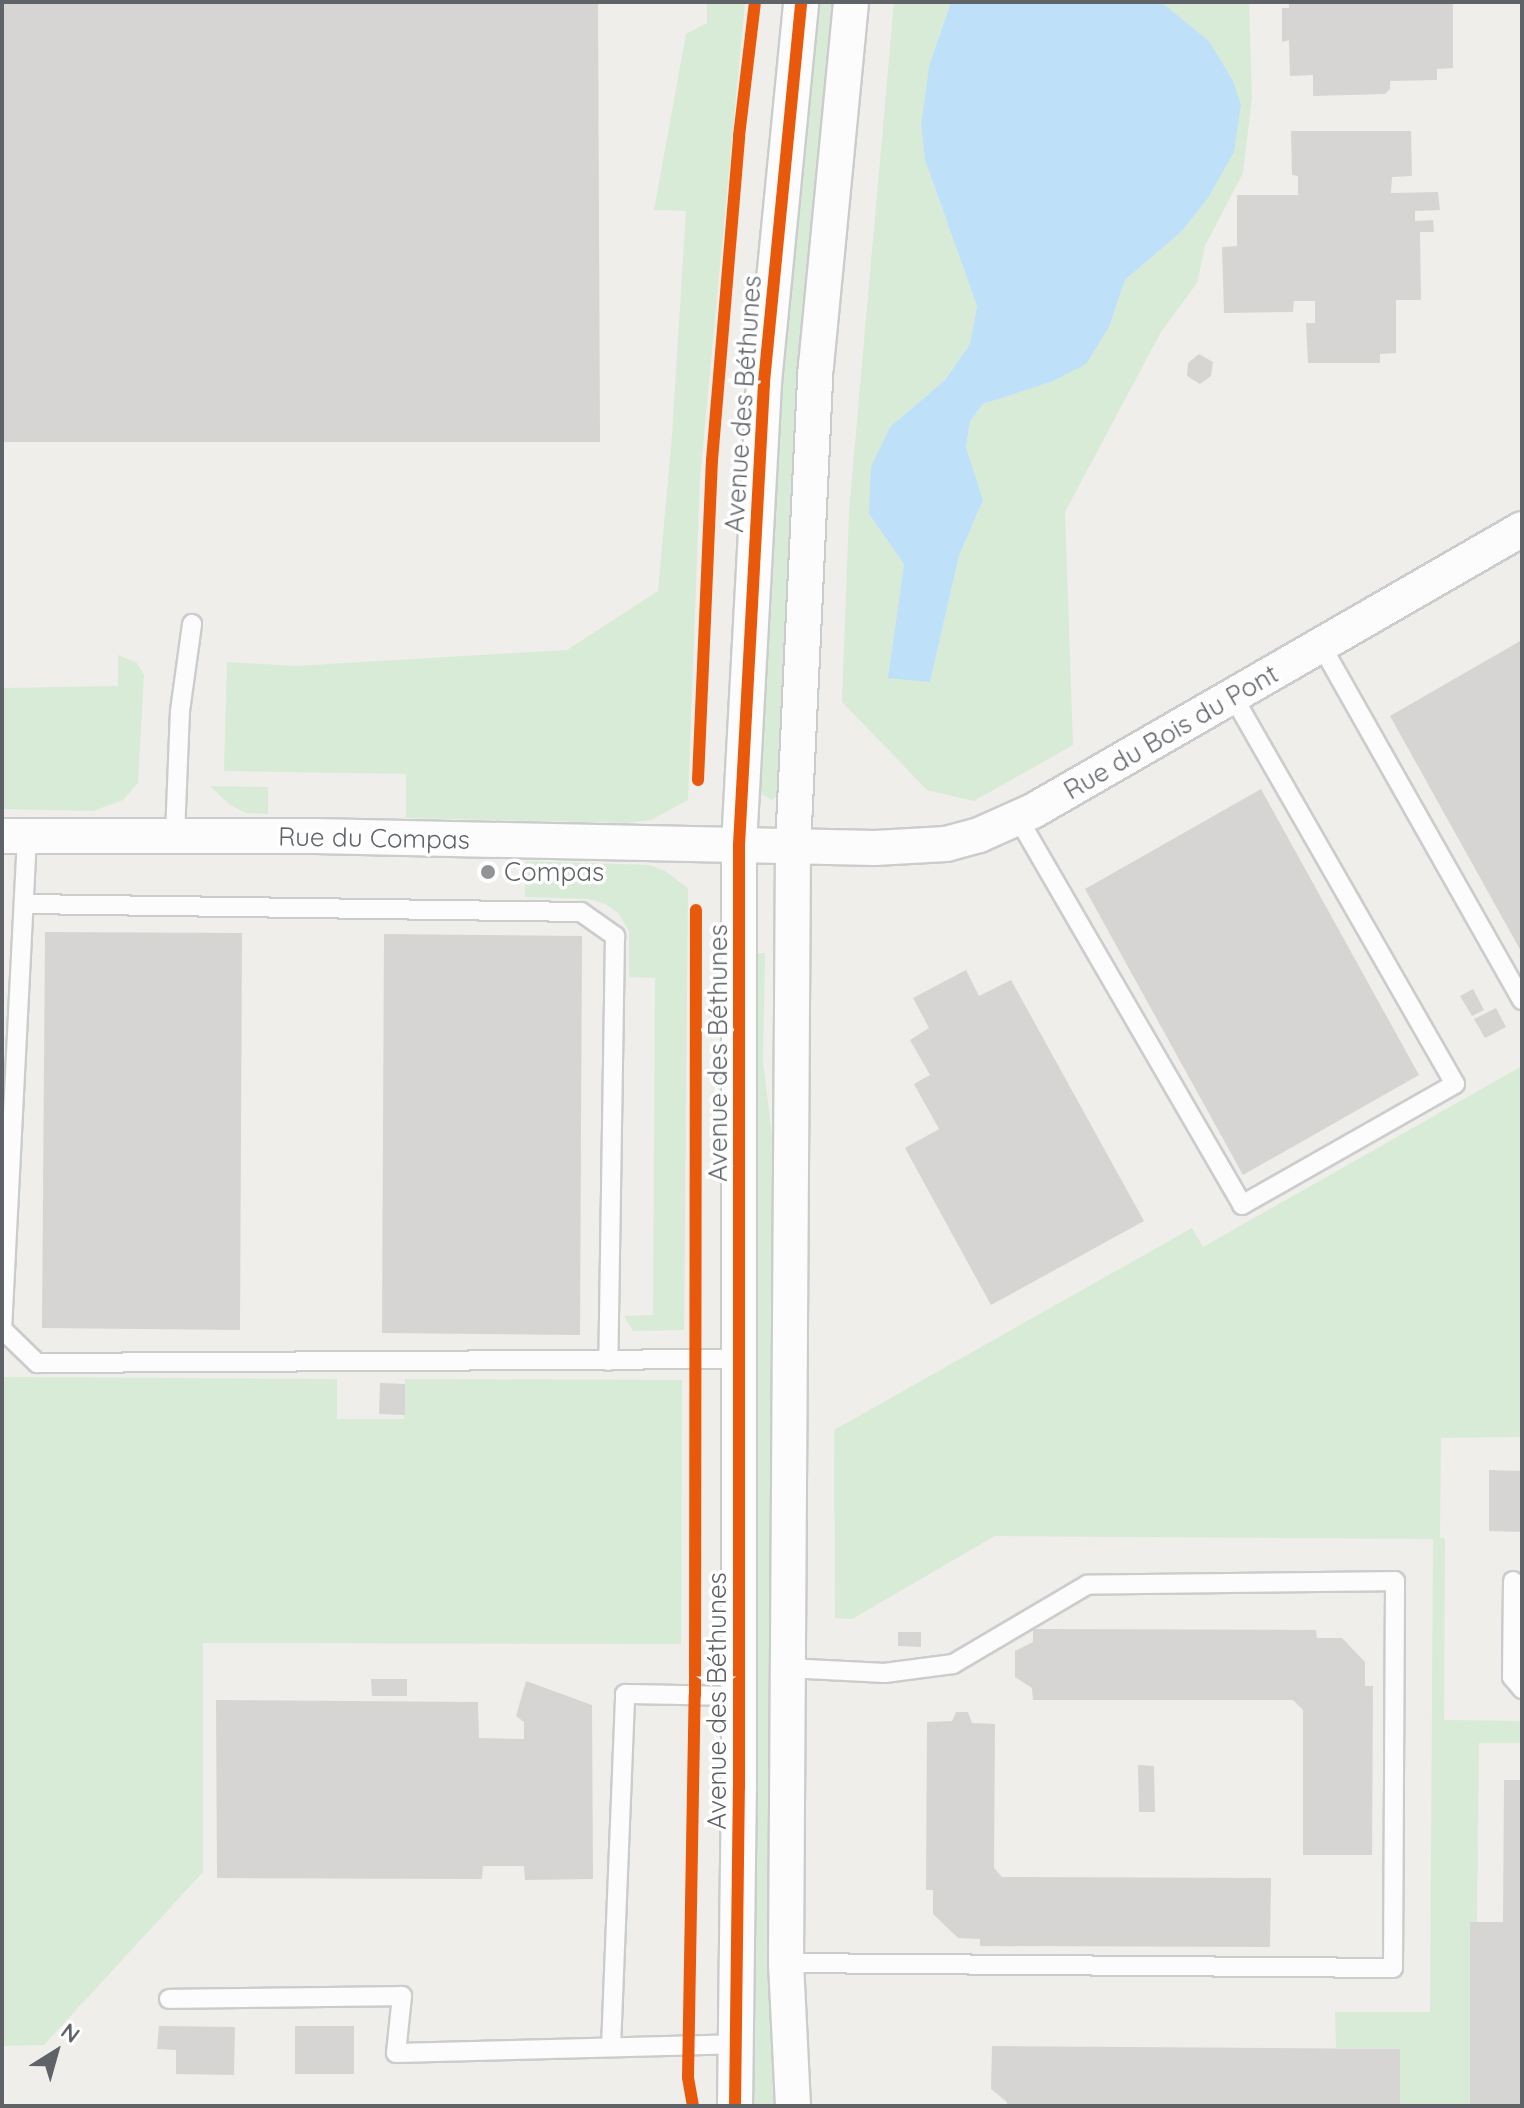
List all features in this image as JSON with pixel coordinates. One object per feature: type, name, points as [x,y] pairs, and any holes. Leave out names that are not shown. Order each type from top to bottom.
[{"type":"street","name":"Avenue des Béthunes","points":[[735,2106],[740,1359],[739,845],[764,382],[801,2]]},
{"type":"street","points":[[793,2106],[786,1963],[793,847],[816,366],[851,2]]},
{"type":"street","name":"Rue du Bois du Pont","points":[[793,847],[946,844],[1018,818],[1522,529]]},
{"type":"street","name":"Rue du Compas","points":[[15,836],[175,835],[793,847]]},
{"type":"lane","points":[[175,835],[180,711],[192,624]]},
{"type":"lane","points":[[1321,645],[1522,1000]]},
{"type":"lane","points":[[1018,818],[1242,1205],[1455,1084],[1233,696]]},
{"type":"lane","points":[[15,836],[24,904],[2,1329],[37,1363],[740,1359]]},
{"type":"lane","points":[[24,904],[581,912],[615,936],[608,1361]]},
{"type":"lane","points":[[786,1963],[1393,1968],[1395,1581],[1087,1585],[953,1664],[885,1673],[787,1668]]},
{"type":"lane","points":[[1513,1581],[1512,1677],[1522,1689]]},
{"type":"lane","points":[[611,2047],[625,1694],[738,1696]]},
{"type":"lane","points":[[169,1999],[402,1996],[396,2053],[735,2044]]},
{"type":"green space","points":[[707,2],[745,2],[700,478],[688,800],[651,820],[627,823],[406,818],[406,774],[224,771],[227,662],[295,666],[567,650],[658,591],[672,435],[686,211],[654,210],[686,34],[707,23]]},
{"type":"green space","points":[[813,2],[838,2],[779,794],[772,800],[758,792],[773,446]]},
{"type":"green space","points":[[894,2],[951,2],[929,66],[921,125],[925,160],[977,306],[970,344],[945,380],[890,427],[869,514],[904,564],[889,677],[930,682],[959,556],[983,500],[966,447],[970,421],[983,404],[1051,382],[1109,326],[1125,280],[1182,231],[1208,198],[1209,41],[1161,2],[1249,2],[1252,98],[1243,173],[1205,246],[1197,283],[1161,332],[1065,512],[1073,745],[974,801],[927,790],[842,702],[849,511]]},
{"type":"green space","points":[[118,655],[137,663],[144,675],[138,783],[123,800],[93,811],[2,809],[2,688],[118,686]]},
{"type":"green space","points":[[210,786],[268,787],[268,814],[246,813],[230,805]]},
{"type":"green space","points":[[526,861],[649,865],[665,871],[688,888],[684,1330],[633,1331],[624,1316],[653,1315],[655,978],[629,977],[629,931],[618,913],[607,905],[589,899],[525,897]]},
{"type":"green space","points":[[754,953],[765,953],[763,1061],[778,1187],[774,2106],[748,2106]]},
{"type":"green space","points":[[1522,1066],[1521,1437],[1441,1438],[1440,1538],[1445,1538],[1444,1720],[1522,1721],[1522,1743],[1479,1743],[1477,1922],[1470,1923],[1470,2106],[1400,2106],[1399,2049],[1336,2048],[1335,2012],[1430,2012],[1433,1539],[995,1536],[852,1619],[835,1618],[834,1430],[1192,1228],[1203,1247]]},
{"type":"green space","points":[[2,1377],[337,1379],[337,1419],[404,1419],[405,1379],[682,1380],[681,1644],[203,1643],[203,1872],[44,2045],[2,2046]]},
{"type":"water","points":[[951,2],[1161,2],[1209,41],[1233,81],[1241,105],[1234,152],[1208,198],[1182,231],[1125,280],[1109,327],[1086,364],[1051,382],[983,404],[970,421],[966,447],[983,500],[959,556],[930,682],[888,678],[904,564],[869,514],[871,467],[890,427],[945,380],[970,344],[977,306],[925,160],[921,125],[929,66]]},
{"type":"building","points":[[2,2],[598,2],[600,442],[2,442]]},
{"type":"building","points":[[1289,2],[1453,2],[1453,68],[1437,69],[1437,80],[1390,81],[1390,89],[1385,94],[1313,96],[1313,75],[1290,76],[1289,40],[1282,42],[1282,8],[1289,8]]},
{"type":"building","points":[[1291,131],[1411,131],[1412,176],[1392,177],[1391,193],[1438,192],[1440,210],[1415,211],[1415,221],[1433,220],[1434,232],[1420,232],[1421,300],[1396,300],[1396,353],[1380,354],[1380,363],[1308,363],[1306,323],[1315,323],[1315,301],[1294,301],[1293,312],[1224,313],[1222,247],[1237,246],[1237,195],[1298,195],[1298,176],[1292,175]]},
{"type":"building","points":[[1199,354],[1213,362],[1211,376],[1200,384],[1187,376],[1188,363]]},
{"type":"building","points":[[1522,640],[1522,953],[1390,716]]},
{"type":"building","points":[[1261,789],[1419,1075],[1243,1175],[1085,889]]},
{"type":"building","points":[[45,932],[242,933],[240,1330],[42,1328]]},
{"type":"building","points":[[384,934],[582,936],[580,1335],[382,1333]]},
{"type":"building","points":[[966,970],[979,996],[1011,980],[1144,1221],[991,1305],[905,1148],[939,1129],[914,1084],[930,1075],[910,1040],[929,1028],[913,998]]},
{"type":"building","points":[[1473,989],[1484,1010],[1472,1016],[1460,996]]},
{"type":"building","points":[[1496,1008],[1506,1027],[1485,1038],[1474,1019]]},
{"type":"building","points":[[380,1383],[405,1384],[405,1415],[379,1414]]},
{"type":"building","points":[[1489,1470],[1522,1471],[1522,1532],[1489,1531]]},
{"type":"building","points":[[1033,1629],[1316,1630],[1317,1638],[1342,1638],[1365,1662],[1365,1686],[1373,1686],[1372,1855],[1303,1855],[1303,1710],[1293,1700],[1033,1700],[1032,1688],[1015,1677],[1015,1651],[1033,1642]]},
{"type":"building","points":[[898,1632],[921,1632],[921,1647],[898,1646]]},
{"type":"building","points":[[371,1679],[407,1679],[407,1696],[372,1696]]},
{"type":"building","points":[[526,1681],[592,1705],[593,1879],[525,1880],[524,1866],[483,1866],[482,1879],[217,1878],[216,1700],[478,1702],[479,1738],[524,1739],[524,1722],[516,1716]]},
{"type":"building","points":[[956,1712],[968,1712],[972,1723],[995,1724],[994,1868],[1002,1877],[1271,1878],[1270,1947],[980,1946],[980,1939],[958,1938],[933,1914],[933,1890],[926,1890],[927,1722],[952,1721]]},
{"type":"building","points":[[1138,1765],[1154,1766],[1155,1812],[1139,1812]]},
{"type":"building","points":[[1504,1780],[1522,1780],[1522,2106],[1470,2106],[1470,1922],[1503,1922]]},
{"type":"building","points":[[159,2026],[235,2027],[234,2075],[176,2074],[176,2050],[157,2049]]},
{"type":"building","points":[[295,2026],[354,2026],[354,2074],[295,2074]]},
{"type":"building","points":[[992,2046],[1400,2049],[1400,2106],[1007,2106],[1007,2102],[991,2089]]},
{"type":"cycle path","points":[[698,780],[712,460],[739,136],[755,2]]},
{"type":"cycle path","points":[[735,2106],[739,1787],[739,845],[764,382],[801,2]]},
{"type":"cycle path","points":[[693,2106],[688,2077],[695,1695],[696,910]]},
{"type":"place","name":"Compas","points":[[488,872]]}]
